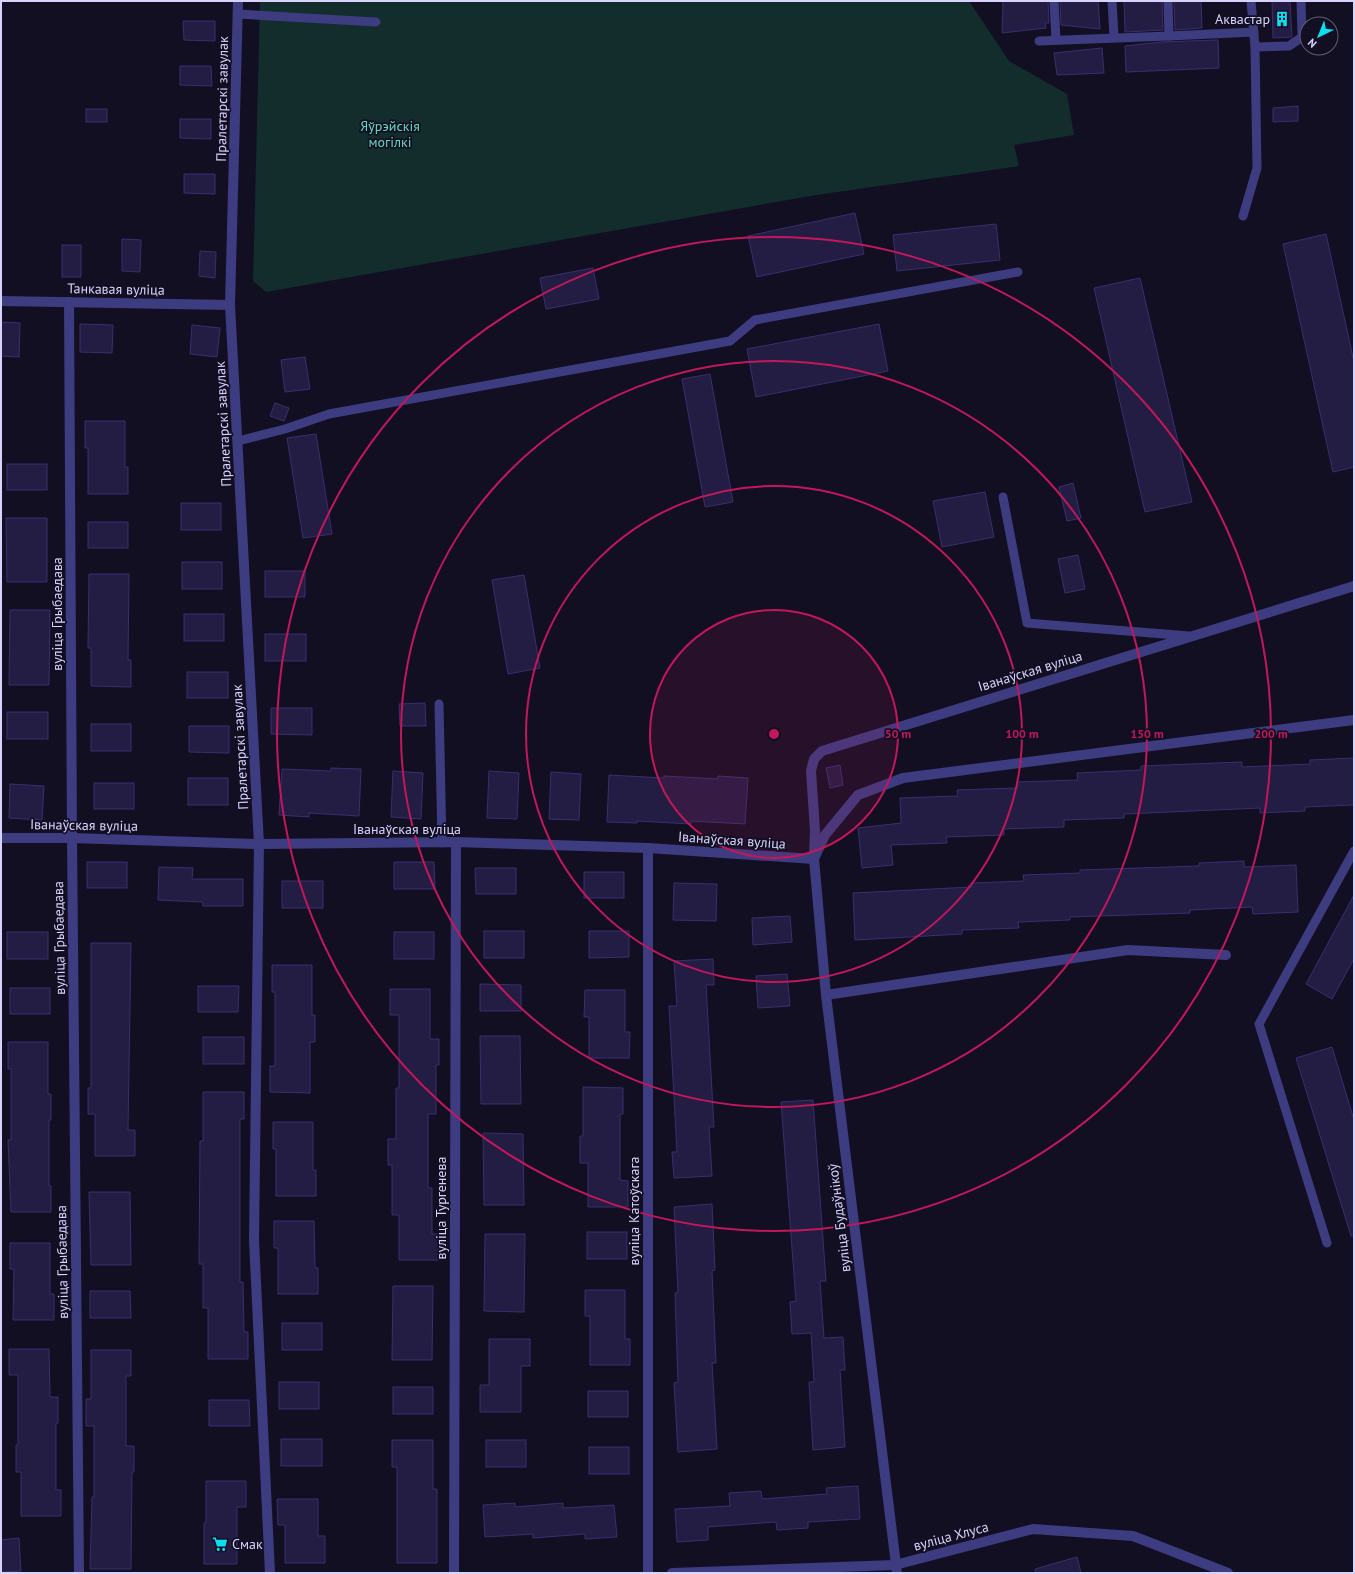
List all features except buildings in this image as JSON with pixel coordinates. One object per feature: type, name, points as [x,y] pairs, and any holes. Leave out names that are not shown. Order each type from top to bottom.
[{"type":"street","name":"Пралетарскі завулак","points":[[238,1],[230,305],[259,844],[254,1240],[270,1573]]},
{"type":"street","name":"Танкавая вуліца","points":[[1,300],[230,305]]},
{"type":"street","name":"вуліца Грыбаедава","points":[[69,302],[72,838],[79,1573]]},
{"type":"street","name":"Іванаўская вуліца","points":[[1,838],[72,838],[259,844],[456,842],[648,848],[814,859],[815,831],[811,771],[814,759],[822,751],[1354,586]]},
{"type":"street","points":[[814,859],[825,835],[858,795],[903,778],[1354,720]]},
{"type":"street","name":"вуліца Тургенева","points":[[454,1573],[456,842]]},
{"type":"street","name":"вуліца Катоўскага","points":[[648,848],[648,1573]]},
{"type":"street","name":"вуліца Будаўнікоў","points":[[814,859],[826,995],[896,1569]]},
{"type":"street","points":[[826,995],[1128,950],[1226,955]]},
{"type":"street","name":"вуліца Хлуса","points":[[672,1573],[896,1569],[1033,1529],[1133,1536],[1228,1573]]},
{"type":"lane","points":[[1054,1],[1056,40]]},
{"type":"lane","points":[[1112,1],[1114,37]]},
{"type":"lane","points":[[1168,1],[1169,36]]},
{"type":"lane","points":[[1243,216],[1257,168],[1256,47],[1251,1]]},
{"type":"lane","points":[[1256,47],[1289,46],[1302,37],[1302,1]]},
{"type":"lane","points":[[238,14],[376,22]]},
{"type":"lane","points":[[1039,41],[1254,32]]},
{"type":"lane","points":[[238,441],[329,414],[730,341],[755,320],[1018,272]]},
{"type":"lane","points":[[1003,497],[1027,623],[1189,636]]},
{"type":"lane","points":[[439,704],[442,843]]},
{"type":"lane","points":[[1327,1243],[1259,1024],[1354,851]]},
{"type":"green space","name":"Яўрэйскія могілкі","points":[[260,1],[969,1],[1009,61],[1067,94],[1074,135],[1014,145],[1019,166],[816,195],[266,292],[253,281]]},
{"type":"place","name":"Аквастар","points":[[1282,19]]},
{"type":"place","name":"Смак","points":[[220,1544]]}]
